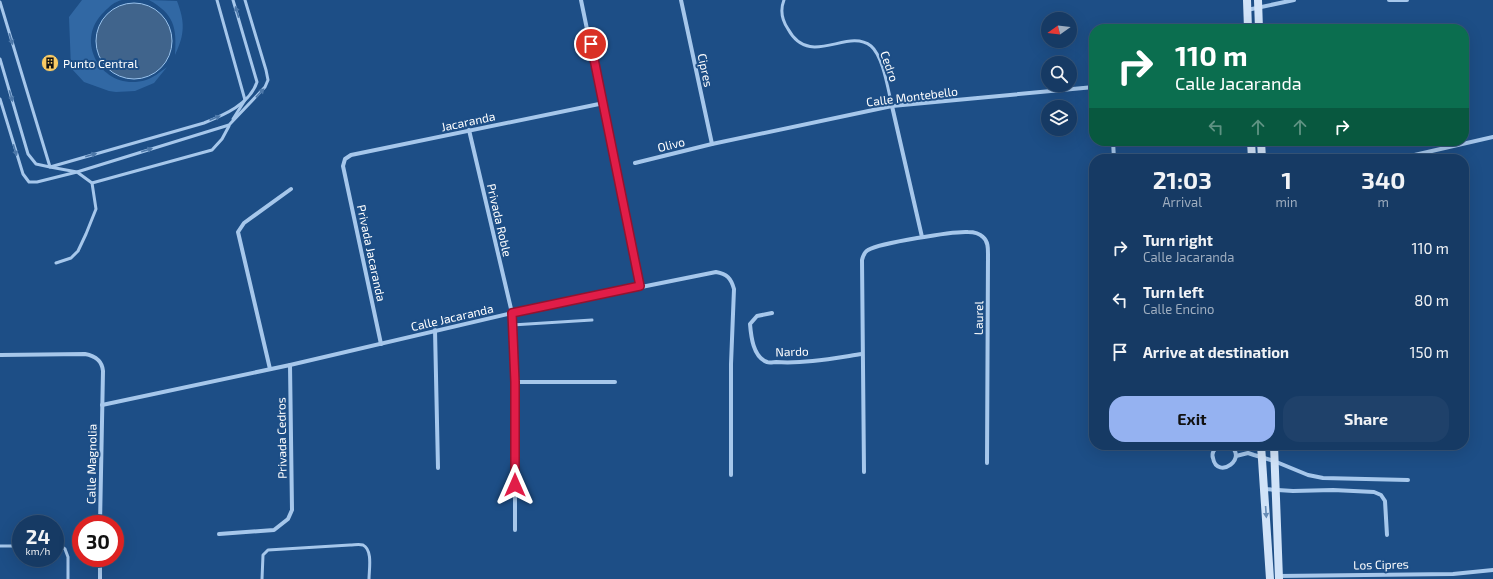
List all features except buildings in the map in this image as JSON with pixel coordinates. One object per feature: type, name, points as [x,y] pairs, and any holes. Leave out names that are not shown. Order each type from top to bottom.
[{"type":"main road","points":[[1247,0],[1248,24]]},
{"type":"main road","points":[[1258,4],[1259,24]]},
{"type":"main road","points":[[1261,450],[1270,578]]},
{"type":"main road","points":[[1274,450],[1279,578]]},
{"type":"street","points":[[582,0],[640,286]]},
{"type":"street","name":"Cipres","points":[[681,0],[712,144]]},
{"type":"street","points":[[1247,10],[1258,4],[1294,0]]},
{"type":"street","points":[[1389,0],[1406,0]]},
{"type":"street","name":"Calle Montebello","points":[[712,144],[892,106],[1089,87]]},
{"type":"street","name":"Jacaranda","points":[[343,166],[345,159],[351,155],[604,103]]},
{"type":"street","name":"Cedro","points":[[892,106],[922,237]]},
{"type":"street","name":"Privada Roble","points":[[469,130],[512,313],[515,382],[515,530]]},
{"type":"street","points":[[1469,142],[1493,137]]},
{"type":"street","name":"Olivo","points":[[635,163],[712,144]]},
{"type":"street","points":[[1419,154],[1454,146]]},
{"type":"street","name":"Privada Jacaranda","points":[[343,166],[381,344]]},
{"type":"street","points":[[270,369],[238,232],[244,222],[291,189]]},
{"type":"street","name":"Laurel","points":[[862,354],[862,260],[866,252],[873,248],[922,237],[967,232],[977,233],[983,237],[986,241],[988,254],[989,279],[987,463]]},
{"type":"street","name":"Calle Jacaranda","points":[[102,405],[290,365],[512,313],[640,286],[716,272],[729,276],[734,289],[731,364],[731,475]]},
{"type":"street","name":"Nardo","points":[[772,313],[757,316],[750,324],[751,338],[758,354],[766,362],[785,363],[862,354]]},
{"type":"street","points":[[435,330],[438,468]]},
{"type":"street","name":"Calle Magnolia","points":[[0,355],[85,354],[96,358],[102,365],[100,515]]},
{"type":"street","points":[[862,354],[864,472]]},
{"type":"street","name":"Privada Cedros","points":[[219,534],[274,530],[288,519],[292,510],[290,365]]},
{"type":"street","points":[[515,382],[615,382]]},
{"type":"street","points":[[1214,450],[1212,454],[1213,461],[1217,466],[1223,468],[1229,467],[1234,462],[1236,456],[1234,450]]},
{"type":"street","points":[[1236,456],[1248,454],[1262,457],[1308,475],[1323,478],[1408,480]]},
{"type":"street","points":[[1264,489],[1374,492],[1381,495],[1385,501],[1387,535]]},
{"type":"street","points":[[100,567],[100,579]]},
{"type":"street","name":"Los Cipres","points":[[1270,578],[1453,574],[1493,570]]},
{"type":"lane","points":[[92,182],[212,150],[222,139],[245,100],[217,0]]},
{"type":"lane","points":[[50,167],[204,123],[225,114],[245,100],[255,90],[257,82],[233,0]]},
{"type":"lane","points":[[0,99],[23,174],[29,182],[37,182],[77,172],[229,125],[265,87],[268,80],[245,0]]},
{"type":"lane","name":"Cedro","points":[[784,0],[782,5],[782,14],[784,23],[795,39],[802,44],[813,47],[825,47],[854,41],[870,45],[875,50],[880,60],[892,106]]},
{"type":"lane","points":[[0,2],[50,167]]},
{"type":"lane","points":[[0,59],[28,154],[36,164],[77,172],[92,182],[96,209],[86,234],[78,251],[71,258],[56,262]]},
{"type":"lane","points":[[512,325],[592,320]]},
{"type":"lane","points":[[262,579],[262,555],[268,550],[362,545],[368,551],[369,579]]},
{"type":"lane","points":[[0,546],[12,546]]},
{"type":"lane","points":[[64,549],[67,552],[68,579]]},
{"type":"shaded area","points":[[82,0],[122,0],[110,6],[95,24],[91,37],[92,50],[97,62],[106,72],[117,79],[131,82],[146,80],[167,67],[154,83],[135,91],[109,91],[84,82],[71,68],[69,17]]},
{"type":"shaded area","points":[[149,0],[177,1],[183,22],[183,28],[181,41],[175,55],[175,37],[172,22],[164,11]]},
{"type":"shaded area","points":[[127,3],[141,3],[155,9],[166,20],[172,34],[172,48],[169,56],[161,68],[155,73],[141,79],[127,79],[113,73],[102,62],[96,48],[96,34],[102,20],[113,9]]},
{"type":"place","name":"Punto Central","points":[[50,63]]},
{"type":"route","points":[[515,485],[515,382],[512,313],[640,286],[591,44]]}]
